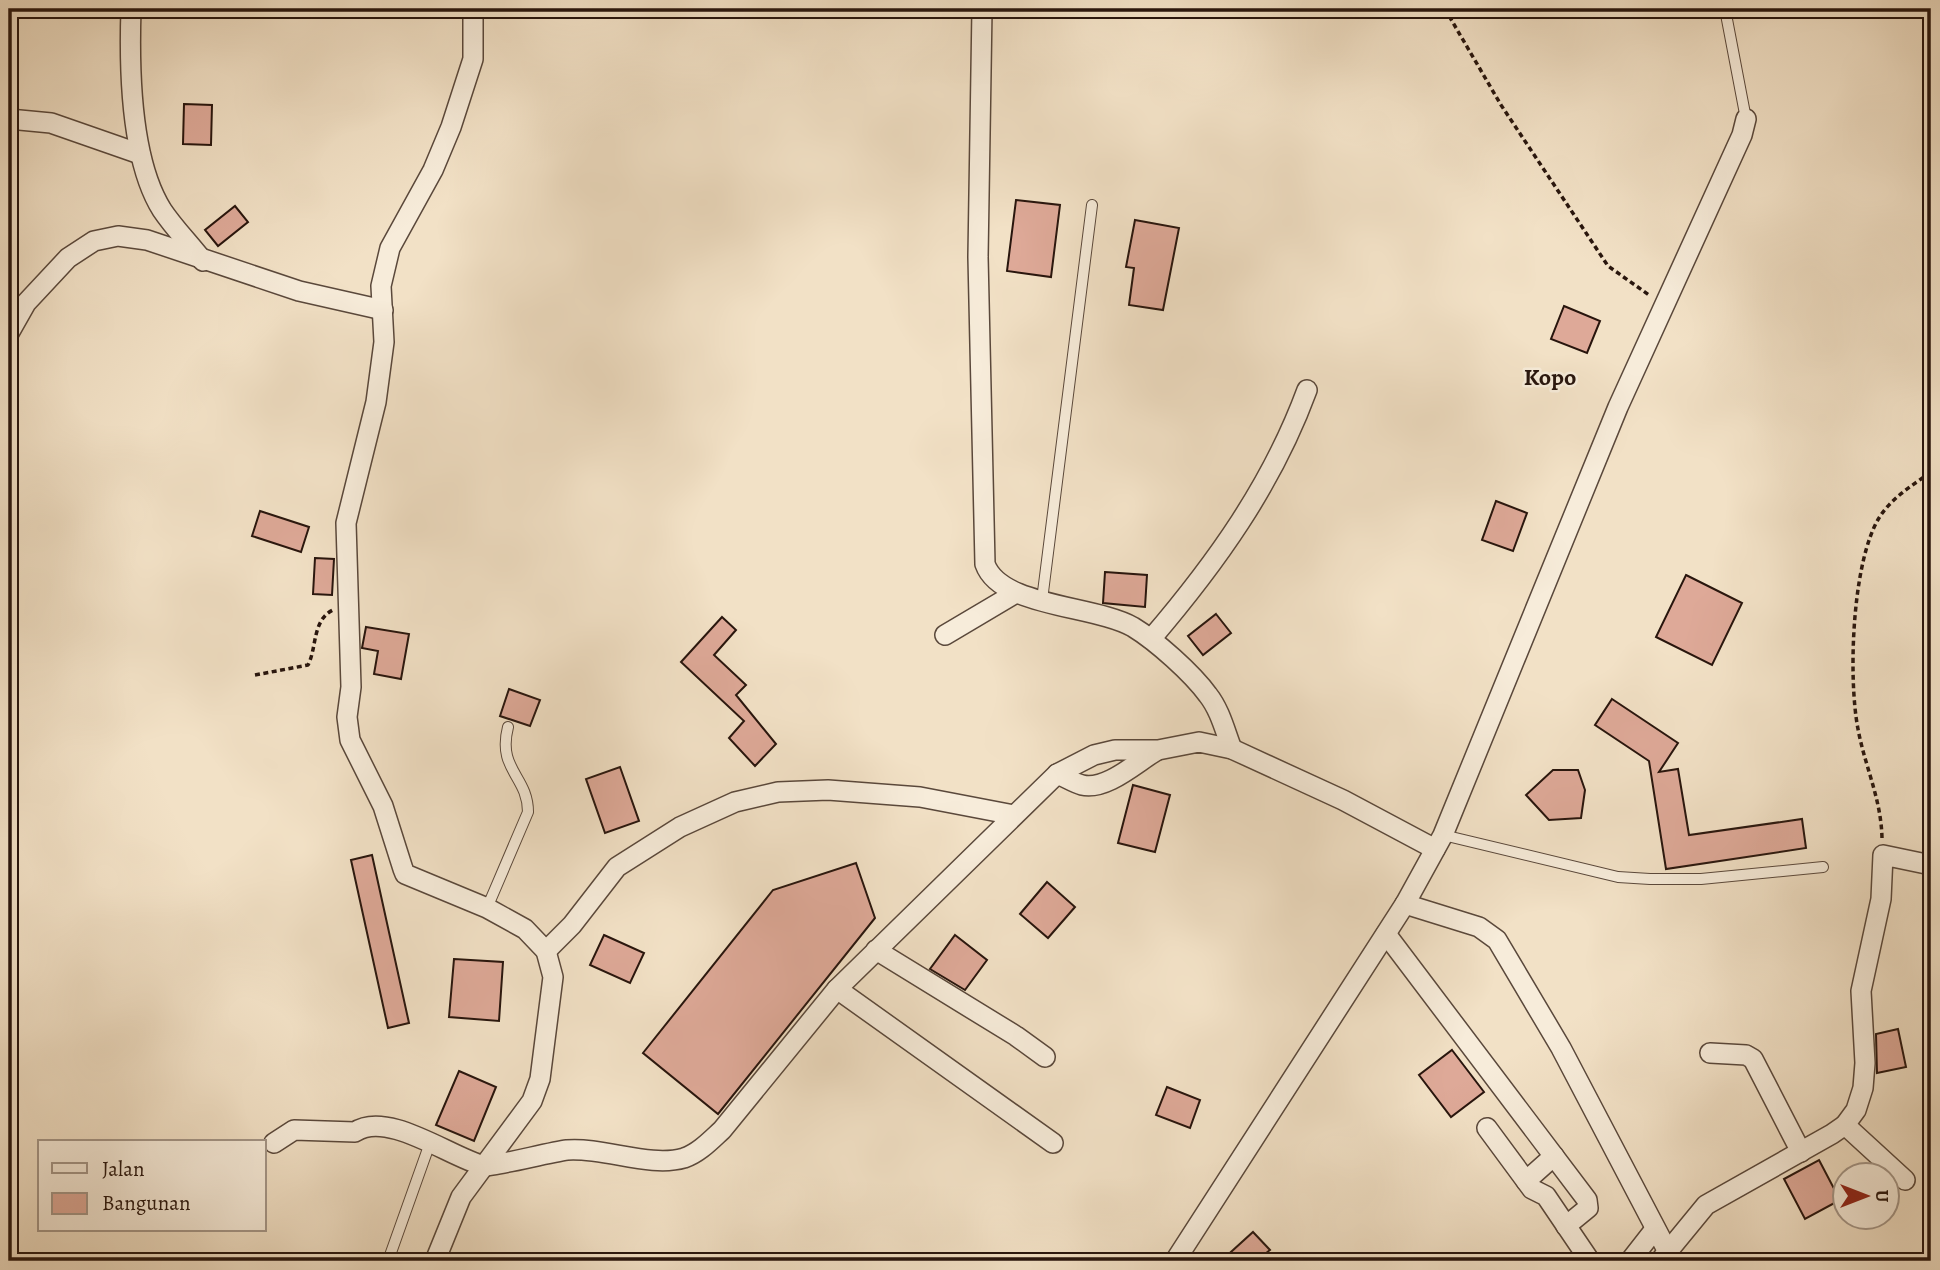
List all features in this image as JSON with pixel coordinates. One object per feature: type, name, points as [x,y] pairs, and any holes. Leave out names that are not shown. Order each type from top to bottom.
[{"type":"street","points":[[131,9],[130,45],[140,154],[161,209],[204,262]]},
{"type":"street","points":[[435,1261],[461,1197],[523,1116],[540,1079],[553,977],[547,951],[525,929],[487,908],[405,874],[402,869],[383,806],[348,733],[351,687],[346,592],[347,510],[376,402],[384,342],[381,286],[390,248],[439,159],[475,48],[473,9]]},
{"type":"street","points":[[982,9],[978,257],[983,548],[990,575],[1016,593],[1109,617],[1151,639],[1207,694],[1232,749]]},
{"type":"street","points":[[1175,1261],[1405,904],[1439,842],[1663,304],[1742,135],[1746,118]]},
{"type":"street","points":[[9,119],[51,123],[140,154]]},
{"type":"street","points":[[9,333],[26,303],[53,271],[94,241],[127,237],[147,240],[204,262],[299,291],[383,310]]},
{"type":"street","points":[[1151,639],[1201,581],[1246,515],[1278,461],[1307,390]]},
{"type":"street","points":[[945,635],[1016,593]]},
{"type":"street","points":[[274,1143],[294,1130],[355,1132],[363,1126],[392,1128],[486,1166],[531,1155],[568,1150],[598,1150],[660,1160],[685,1158],[704,1147],[722,1130],[838,989],[1014,815],[1057,774],[1106,752],[1158,750],[1199,742],[1232,749],[1439,842]]},
{"type":"street","points":[[1057,774],[1079,784],[1098,784],[1158,750]]},
{"type":"street","points":[[547,951],[572,925],[617,867],[680,827],[735,802],[778,792],[828,790],[920,797],[1014,815]]},
{"type":"street","points":[[1663,1256],[1706,1205],[1845,1125],[1856,1110],[1863,1088],[1865,1063],[1861,991],[1881,899],[1882,855],[1931,864]]},
{"type":"street","points":[[1405,904],[1479,927],[1497,940],[1560,1048],[1656,1228],[1663,1256]]},
{"type":"street","points":[[1386,934],[1590,1206],[1566,1226]]},
{"type":"street","points":[[876,950],[1016,1036],[1045,1058]]},
{"type":"street","points":[[838,989],[1053,1143]]},
{"type":"street","points":[[1710,1052],[1746,1055],[1753,1059],[1801,1152]]},
{"type":"street","points":[[1845,1125],[1905,1180]]},
{"type":"street","points":[[1487,1128],[1534,1191],[1544,1194],[1590,1261]]},
{"type":"street","points":[[1526,1181],[1554,1156]]},
{"type":"street","points":[[1629,1261],[1656,1228]]},
{"type":"lane","points":[[1725,9],[1746,118]]},
{"type":"lane","points":[[1042,600],[1092,205]]},
{"type":"lane","points":[[487,908],[528,812],[525,794],[505,757],[504,742],[508,727]]},
{"type":"lane","points":[[1439,842],[1618,877],[1701,879],[1823,867]]},
{"type":"lane","points":[[388,1261],[430,1143]]},
{"type":"path","points":[[1445,9],[1501,105],[1608,266],[1663,304]]},
{"type":"path","points":[[1882,831],[1881,808],[1860,740],[1854,705],[1853,663],[1857,608],[1873,529],[1891,503],[1931,472]]},
{"type":"path","points":[[255,675],[308,665],[324,617],[334,610],[346,592]]},
{"type":"building","points":[[184,104],[212,105],[211,145],[183,144]]},
{"type":"building","points":[[1016,200],[1060,205],[1051,277],[1007,271]]},
{"type":"building","points":[[235,206],[248,222],[218,246],[205,230]]},
{"type":"building","points":[[1135,220],[1179,228],[1163,310],[1129,305],[1134,268],[1126,267]]},
{"type":"building","points":[[1564,306],[1600,321],[1587,353],[1551,339]]},
{"type":"building","points":[[1496,501],[1527,513],[1513,551],[1482,540]]},
{"type":"building","points":[[260,511],[309,527],[301,552],[252,536]]},
{"type":"building","points":[[315,558],[334,559],[332,595],[313,594]]},
{"type":"building","points":[[1105,572],[1147,575],[1145,607],[1103,603]]},
{"type":"building","points":[[1686,575],[1742,603],[1712,665],[1656,637]]},
{"type":"building","points":[[1216,614],[1231,633],[1203,655],[1188,636]]},
{"type":"building","points":[[722,617],[736,630],[714,655],[746,685],[736,695],[776,744],[755,766],[729,738],[744,721],[681,662]]},
{"type":"building","points":[[366,627],[409,634],[401,679],[374,674],[378,651],[362,648]]},
{"type":"building","points":[[509,689],[540,700],[530,726],[500,716]]},
{"type":"building","points":[[1612,699],[1678,743],[1659,772],[1678,769],[1689,835],[1802,819],[1806,848],[1666,869],[1649,761],[1595,725]]},
{"type":"building","points":[[620,767],[639,821],[605,833],[586,779]]},
{"type":"building","points":[[1553,770],[1578,770],[1585,790],[1581,818],[1549,820],[1526,795]]},
{"type":"building","points":[[1133,785],[1170,795],[1155,852],[1118,843]]},
{"type":"building","points":[[372,855],[409,1023],[388,1028],[351,860]]},
{"type":"building","points":[[856,863],[875,918],[718,1114],[643,1053],[773,890]]},
{"type":"building","points":[[1047,882],[1075,907],[1048,938],[1020,914]]},
{"type":"building","points":[[604,935],[644,953],[630,983],[590,965]]},
{"type":"building","points":[[955,935],[987,960],[965,990],[930,969]]},
{"type":"building","points":[[454,959],[503,962],[499,1021],[449,1017]]},
{"type":"building","points":[[1898,1029],[1906,1067],[1877,1073],[1876,1034]]},
{"type":"building","points":[[1452,1050],[1484,1092],[1451,1117],[1419,1075]]},
{"type":"building","points":[[459,1071],[496,1087],[474,1141],[436,1125]]},
{"type":"building","points":[[1167,1087],[1200,1100],[1190,1128],[1156,1115]]},
{"type":"building","points":[[1819,1160],[1832,1185],[1832,1204],[1805,1219],[1784,1179]]},
{"type":"building","points":[[1253,1232],[1270,1250],[1256,1261],[1221,1261]]},
{"type":"district","name":"Kopo","points":[[1550,377]]}]
